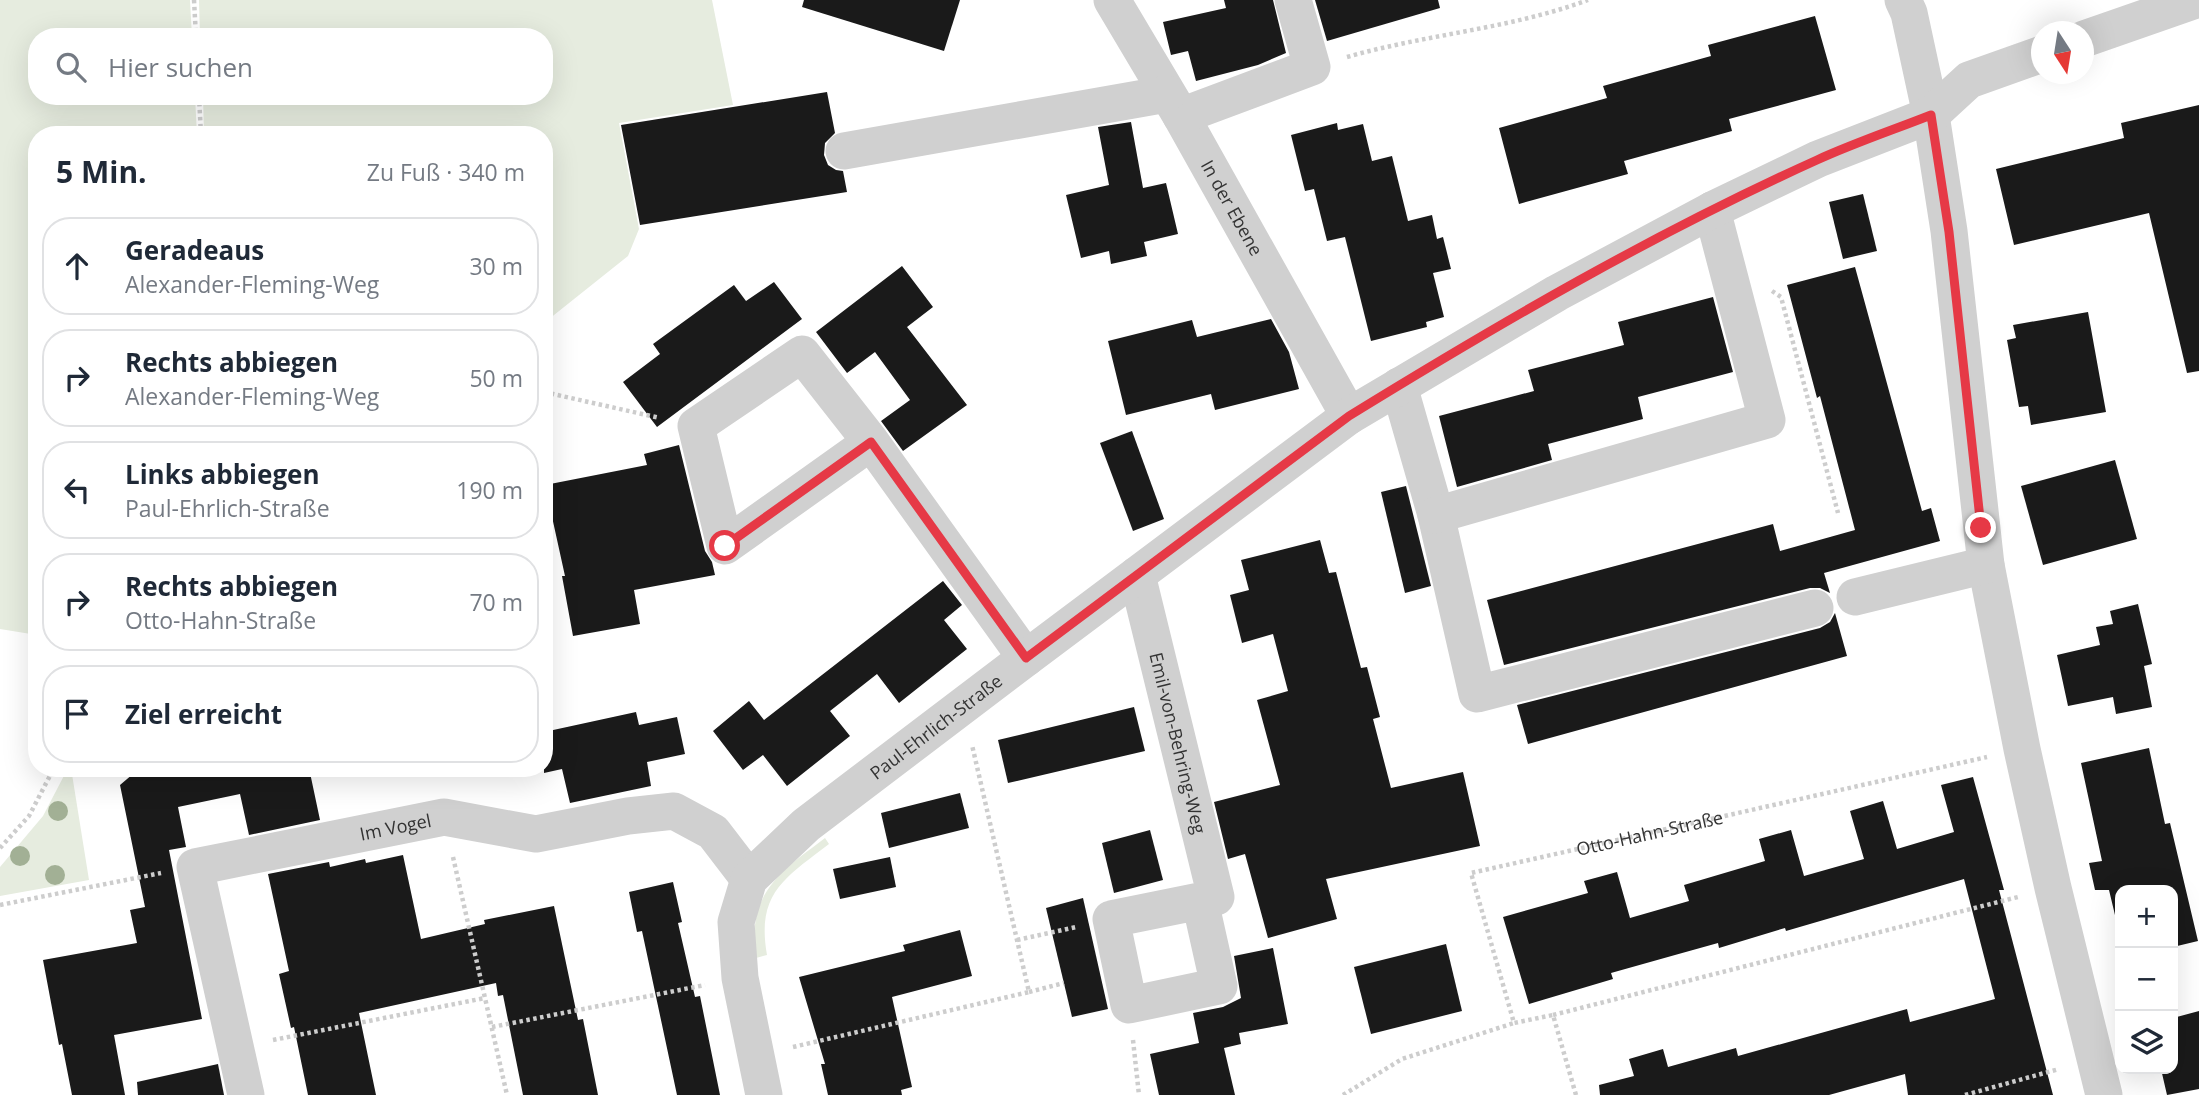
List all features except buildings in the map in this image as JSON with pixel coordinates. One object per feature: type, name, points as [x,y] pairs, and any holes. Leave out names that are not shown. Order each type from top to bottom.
[{"type":"street","name":"In der Ebene","points":[[1112,0],[1349,416]]},
{"type":"street","points":[[844,151],[1174,105],[1312,67],[1293,0]]},
{"type":"street","points":[[1903,0],[1909,13],[1931,115],[1949,232],[1986,565],[2022,749],[2104,1095]]},
{"type":"street","points":[[2094,36],[2196,0]]},
{"type":"street","name":"Paul-Ehrlich-Straße","points":[[764,1095],[740,978],[736,922],[749,879],[806,825],[1349,416],[1557,293],[1712,210],[1818,159],[1931,115],[1969,80],[2031,58]]},
{"type":"street","points":[[1436,515],[1767,420],[1712,210]]},
{"type":"street","points":[[871,442],[725,546],[696,426],[802,354],[871,442],[1026,658]]},
{"type":"street","points":[[1399,386],[1436,515],[1477,694],[1815,608]]},
{"type":"street","points":[[1855,597],[1986,565]]},
{"type":"street","name":"Emil-von-Behring-Weg","points":[[1137,575],[1216,897],[1199,901]]},
{"type":"street","name":"Im Vogel","points":[[195,867],[444,817],[536,834],[628,816],[674,811],[713,832],[749,879]]},
{"type":"street","points":[[195,867],[246,1095]]},
{"type":"street","points":[[1199,901],[1219,986],[1129,1005],[1111,919],[1199,901]]},
{"type":"path","points":[[194,0],[196,28]]},
{"type":"path","points":[[1312,67],[1395,43],[1482,29],[1545,14],[1588,0]]},
{"type":"path","points":[[199,105],[201,126]]},
{"type":"path","points":[[553,394],[696,426]]},
{"type":"path","points":[[963,707],[1029,992]]},
{"type":"path","name":"Otto-Hahn-Straße","points":[[1514,1023],[1471,873],[2022,749]]},
{"type":"path","points":[[0,848],[29,816],[49,777]]},
{"type":"path","points":[[444,817],[507,1095]]},
{"type":"path","points":[[0,905],[195,867]]},
{"type":"path","points":[[1343,1095],[1402,1059],[1514,1023],[2053,888]]},
{"type":"path","points":[[1017,940],[1111,919]]},
{"type":"path","points":[[492,1027],[740,978]]},
{"type":"path","points":[[756,1056],[1063,983]]},
{"type":"path","points":[[236,1047],[485,998]]},
{"type":"path","points":[[1129,1005],[1139,1095]]},
{"type":"path","points":[[1553,1015],[1576,1095]]},
{"type":"path","points":[[1965,1095],[2094,1060]]},
{"type":"shaded area","points":[[0,0],[190,0],[192,28],[28,28],[28,105],[195,105],[197,126],[28,126],[28,634],[0,629]]},
{"type":"shaded area","points":[[199,0],[712,0],[733,105],[619,123],[639,229],[628,256],[553,316],[553,126],[204,126],[203,105],[553,105],[553,28],[200,28]]},
{"type":"shaded area","points":[[63,777],[72,777],[89,880],[0,896],[0,867],[43,816]]},
{"type":"shaded area","points":[[825,838],[829,844],[799,867],[777,889],[766,916],[767,955],[756,958],[754,929],[764,897],[780,874]]},
{"type":"route","points":[[725,546],[871,442],[1026,658],[1349,416],[1557,293],[1712,210],[1818,159],[1931,115],[1949,232],[1981,528]]}]
